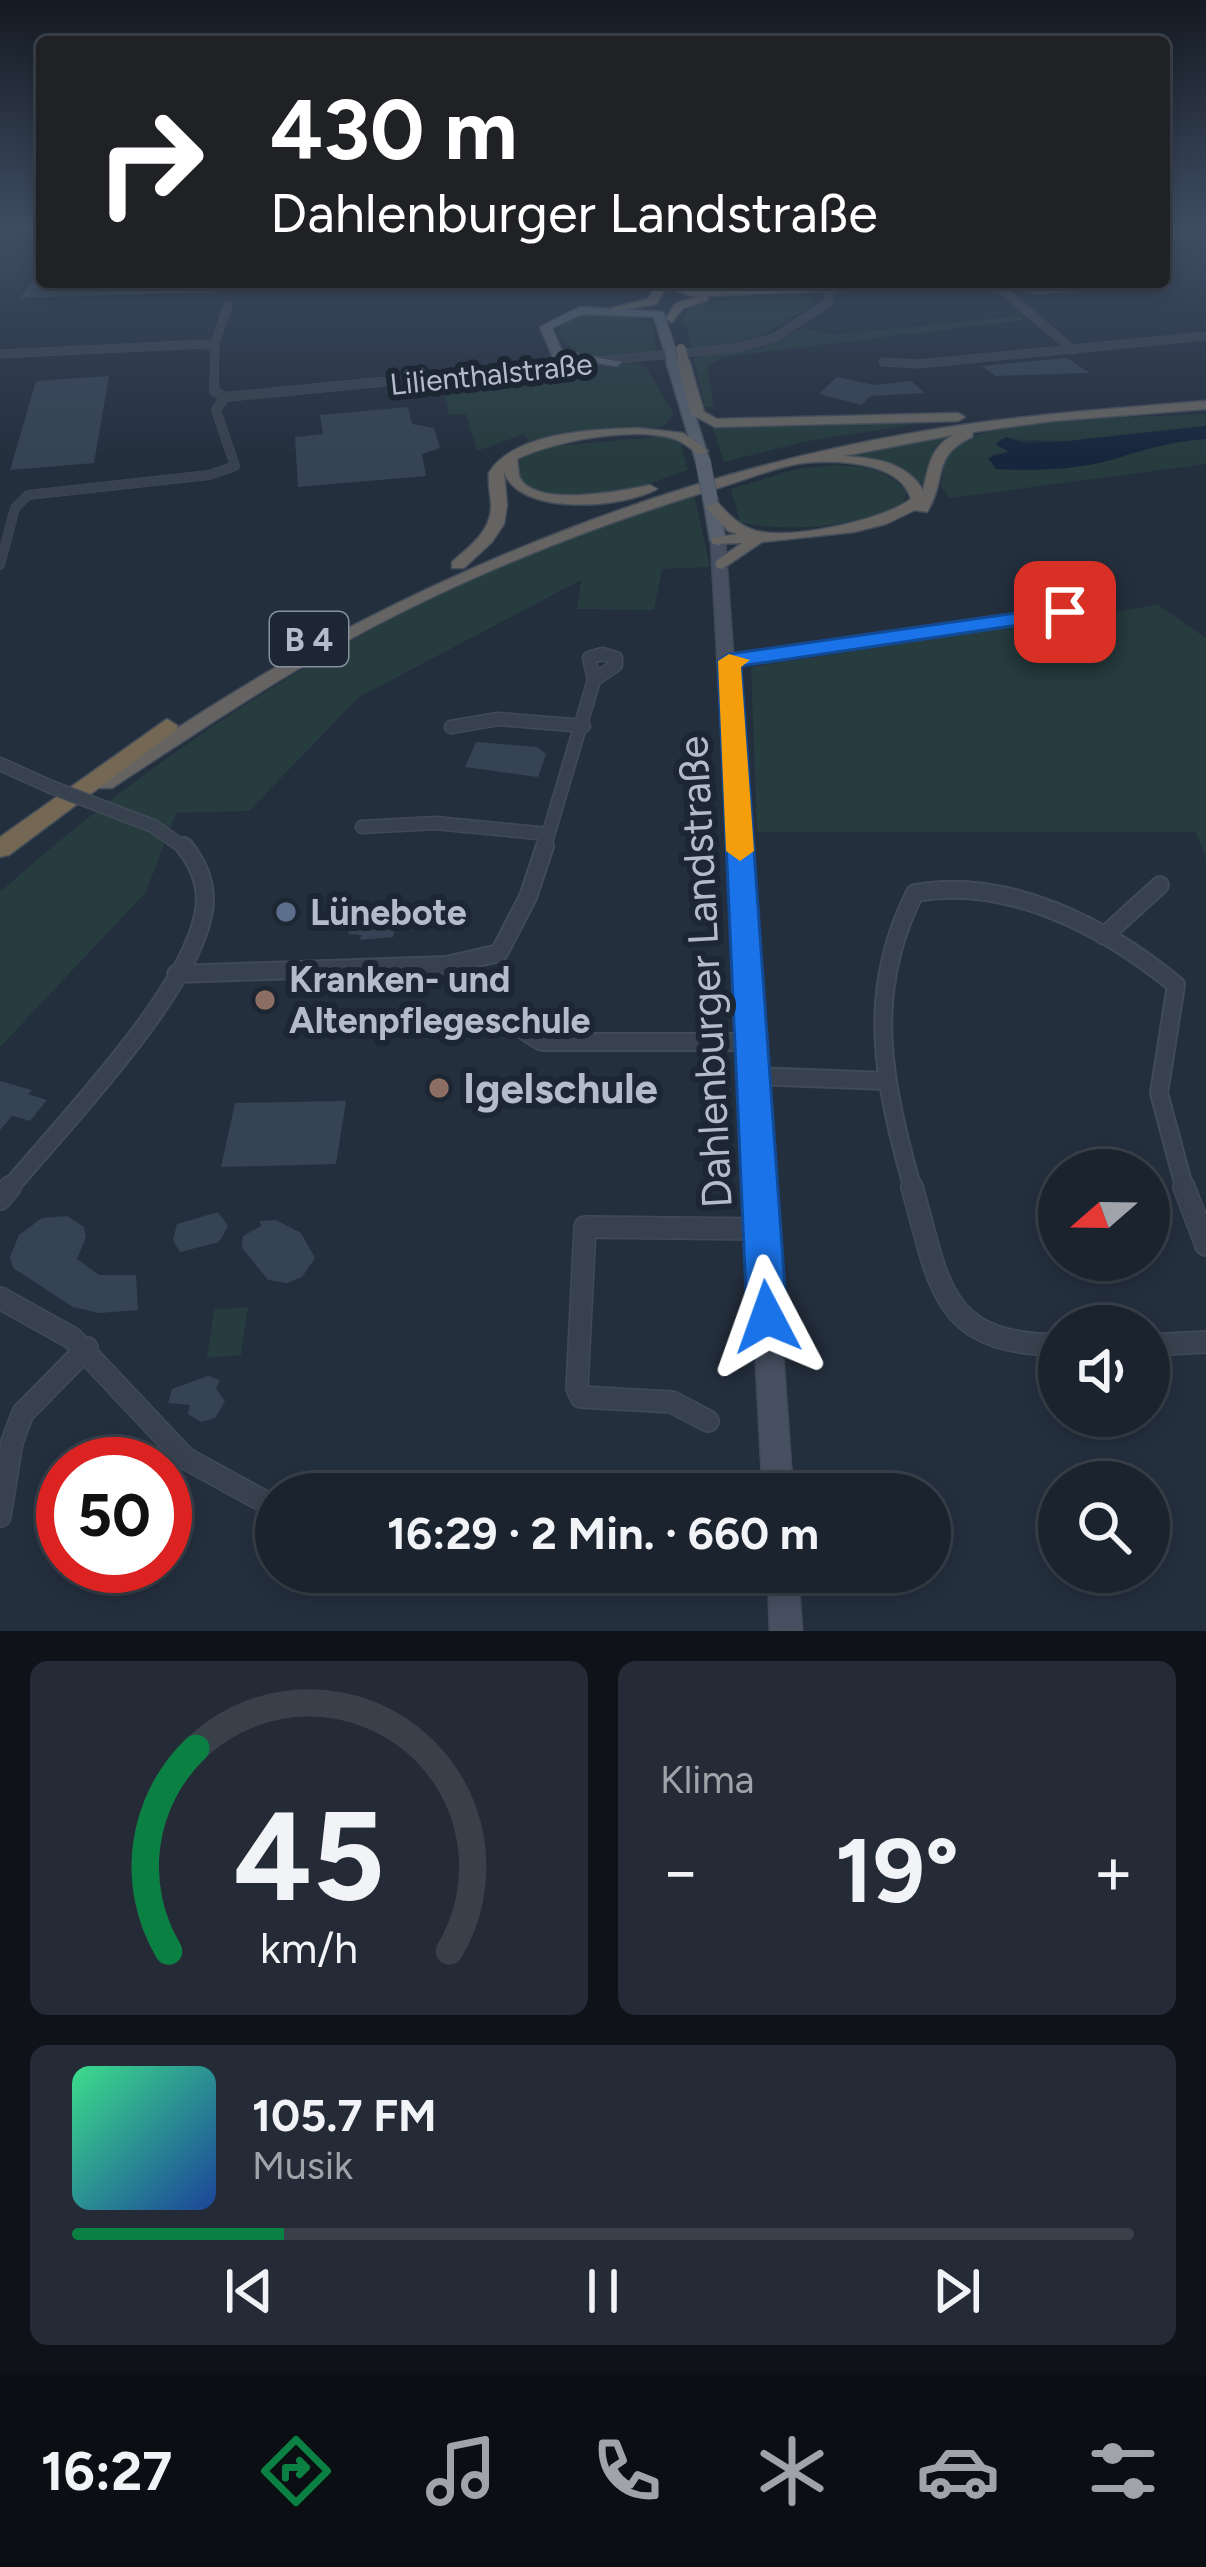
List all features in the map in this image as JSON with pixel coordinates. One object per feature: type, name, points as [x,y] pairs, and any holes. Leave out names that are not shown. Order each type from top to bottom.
[{"type":"highway","points":[[617,308],[640,304]]},
{"type":"highway","points":[[664,304],[668,319]]},
{"type":"highway","points":[[668,319],[683,304]]},
{"type":"highway","name":"B 4","points":[[167,726],[302,642],[458,565],[674,484],[852,440],[1004,419],[1206,402]]},
{"type":"highway","points":[[670,428],[692,414],[728,425],[1004,419]]},
{"type":"highway","points":[[718,542],[754,542],[907,517],[928,501],[934,458],[942,447],[1004,419]]},
{"type":"highway","name":"B 4","points":[[106,796],[277,670],[406,599],[574,527],[725,478],[1004,419]]},
{"type":"highway","points":[[458,565],[495,527],[499,507],[494,476],[510,457],[556,440],[670,428],[697,434]]},
{"type":"highway","points":[[634,433],[682,436],[702,456]]},
{"type":"highway","points":[[510,457],[508,473],[516,483],[556,499],[599,499],[674,484]]},
{"type":"highway","points":[[718,542],[891,519],[910,510],[920,495],[902,475],[850,460],[725,478]]},
{"type":"highway","points":[[711,501],[733,528],[774,535]]},
{"type":"highway","points":[[722,567],[736,550],[754,542]]},
{"type":"highway","points":[[0,849],[167,726]]},
{"type":"highway","points":[[0,867],[106,796]]},
{"type":"main road","points":[[575,366],[558,355],[547,327],[558,317],[617,308],[649,310],[668,319],[718,542]]},
{"type":"main road","points":[[558,355],[616,362]]},
{"type":"main road","name":"Dahlenburger Landstraße","points":[[718,542],[777,1473]]},
{"type":"main road","points":[[784,1593],[786,1631]]},
{"type":"street","name":"Lilienthalstraße","points":[[575,366],[751,346],[803,304]]},
{"type":"street","points":[[1020,304],[1033,323],[1073,350]]},
{"type":"street","points":[[0,566],[15,508],[28,495],[209,475],[235,466],[216,410],[226,397],[213,388],[214,346],[228,305]]},
{"type":"street","points":[[919,364],[1206,332]]},
{"type":"street","points":[[0,353],[214,346]]},
{"type":"street","name":"Lilienthalstraße","points":[[226,397],[558,355]]},
{"type":"street","points":[[729,661],[1065,612]]},
{"type":"street","points":[[176,974],[447,965],[499,953],[528,897],[584,726],[594,680]]},
{"type":"street","points":[[451,727],[498,719],[584,726]]},
{"type":"street","points":[[0,764],[51,787],[106,796],[160,829],[188,850],[201,875],[205,904],[196,936],[176,974],[0,1199]]},
{"type":"street","points":[[362,827],[454,824],[548,834]]},
{"type":"street","points":[[1105,936],[1160,886]]},
{"type":"street","points":[[1038,1345],[1011,1345],[980,1334],[955,1313],[940,1283],[886,1081],[886,978],[896,935],[916,893],[948,887],[1038,908],[1105,936],[1176,985],[1180,1001],[1160,1060],[1159,1096],[1206,1245]]},
{"type":"street","points":[[527,1033],[542,1042],[751,1042]]},
{"type":"street","points":[[753,1076],[886,1081]]},
{"type":"street","points":[[708,1421],[672,1402],[581,1397],[577,1388],[585,1227],[761,1228]]},
{"type":"street","points":[[0,1298],[46,1319],[87,1348],[180,1453],[227,1486],[255,1499]]},
{"type":"street","points":[[1170,1344],[1206,1342]]},
{"type":"street","points":[[0,1516],[7,1501],[12,1442],[23,1410],[87,1348]]},
{"type":"green space","points":[[691,304],[812,305],[759,337],[693,351],[683,318]]},
{"type":"green space","points":[[591,314],[624,314],[652,324],[657,352],[591,356],[558,335],[560,323]]},
{"type":"green space","points":[[1021,316],[1024,320],[723,357],[707,366],[714,407],[705,407],[693,357],[763,348],[803,328],[832,335]]},
{"type":"green space","points":[[637,363],[646,367],[674,414],[664,426],[529,442],[524,434],[477,451],[466,414],[449,415],[442,384]]},
{"type":"green space","points":[[1206,414],[1206,426],[1068,441],[1000,439],[997,446],[1011,451],[991,455],[996,469],[1052,467],[1206,439],[1206,464],[950,498],[941,487],[947,449],[1000,429],[1071,419]]},
{"type":"green space","points":[[944,420],[807,441],[724,462],[713,428]]},
{"type":"green space","points":[[960,432],[933,454],[926,487],[900,468],[826,458]]},
{"type":"green space","points":[[667,436],[681,444],[688,470],[625,491],[555,497],[518,477],[520,458],[544,447]]},
{"type":"green space","points":[[864,468],[891,478],[907,492],[903,504],[823,526],[740,522],[731,489],[797,469]]},
{"type":"green space","points":[[694,494],[710,567],[662,569],[654,610],[577,609],[581,580],[359,697],[249,811],[176,813],[146,892],[0,1047],[0,892],[120,793],[314,662],[451,588],[586,531]]},
{"type":"green space","points":[[1158,605],[1206,638],[1206,858],[1196,832],[757,832],[751,667]]},
{"type":"green space","points":[[248,1307],[241,1355],[207,1358],[214,1310]]},
{"type":"water","points":[[1206,426],[1206,439],[1083,466],[996,469],[988,458],[1009,452],[996,444],[1006,437],[1025,443],[1068,441]]},
{"type":"building","points":[[1067,358],[1090,373],[995,376],[982,366]]},
{"type":"building","points":[[109,376],[94,463],[10,470],[36,381]]},
{"type":"building","points":[[837,377],[874,385],[911,381],[925,393],[871,396],[861,405],[819,394]]},
{"type":"building","points":[[408,407],[412,424],[434,428],[440,448],[422,454],[426,476],[298,487],[295,437],[323,434],[320,415]]},
{"type":"building","points":[[476,742],[537,747],[546,754],[538,777],[465,767]]},
{"type":"building","points":[[356,909],[400,911],[393,937],[360,940],[361,935],[348,934]]},
{"type":"building","points":[[0,1081],[32,1090],[28,1094],[47,1100],[30,1121],[12,1116],[0,1130]]},
{"type":"building","points":[[346,1101],[336,1164],[221,1167],[235,1103]]},
{"type":"building","points":[[218,1212],[228,1226],[219,1242],[180,1252],[173,1240],[177,1224]]},
{"type":"building","points":[[67,1216],[84,1227],[86,1237],[77,1259],[99,1275],[136,1275],[138,1310],[99,1313],[73,1307],[13,1268],[10,1257],[19,1235],[42,1218]]},
{"type":"building","points":[[276,1220],[301,1233],[315,1258],[302,1277],[287,1283],[268,1280],[242,1248],[243,1236],[261,1226],[260,1221]]},
{"type":"building","points":[[208,1376],[220,1380],[216,1389],[225,1401],[215,1418],[201,1422],[188,1414],[190,1405],[168,1403],[172,1389]]},
{"type":"slow traffic","points":[[738,660],[729,661],[740,851]]},
{"type":"place","name":"Lünebote","points":[[286,912]]},
{"type":"place","name":"Kranken- und Altenpflegeschule","points":[[265,1000]]},
{"type":"place","name":"Igelschule","points":[[439,1088]]},
{"type":"route","points":[[767,1317],[729,661],[1065,612]]}]
